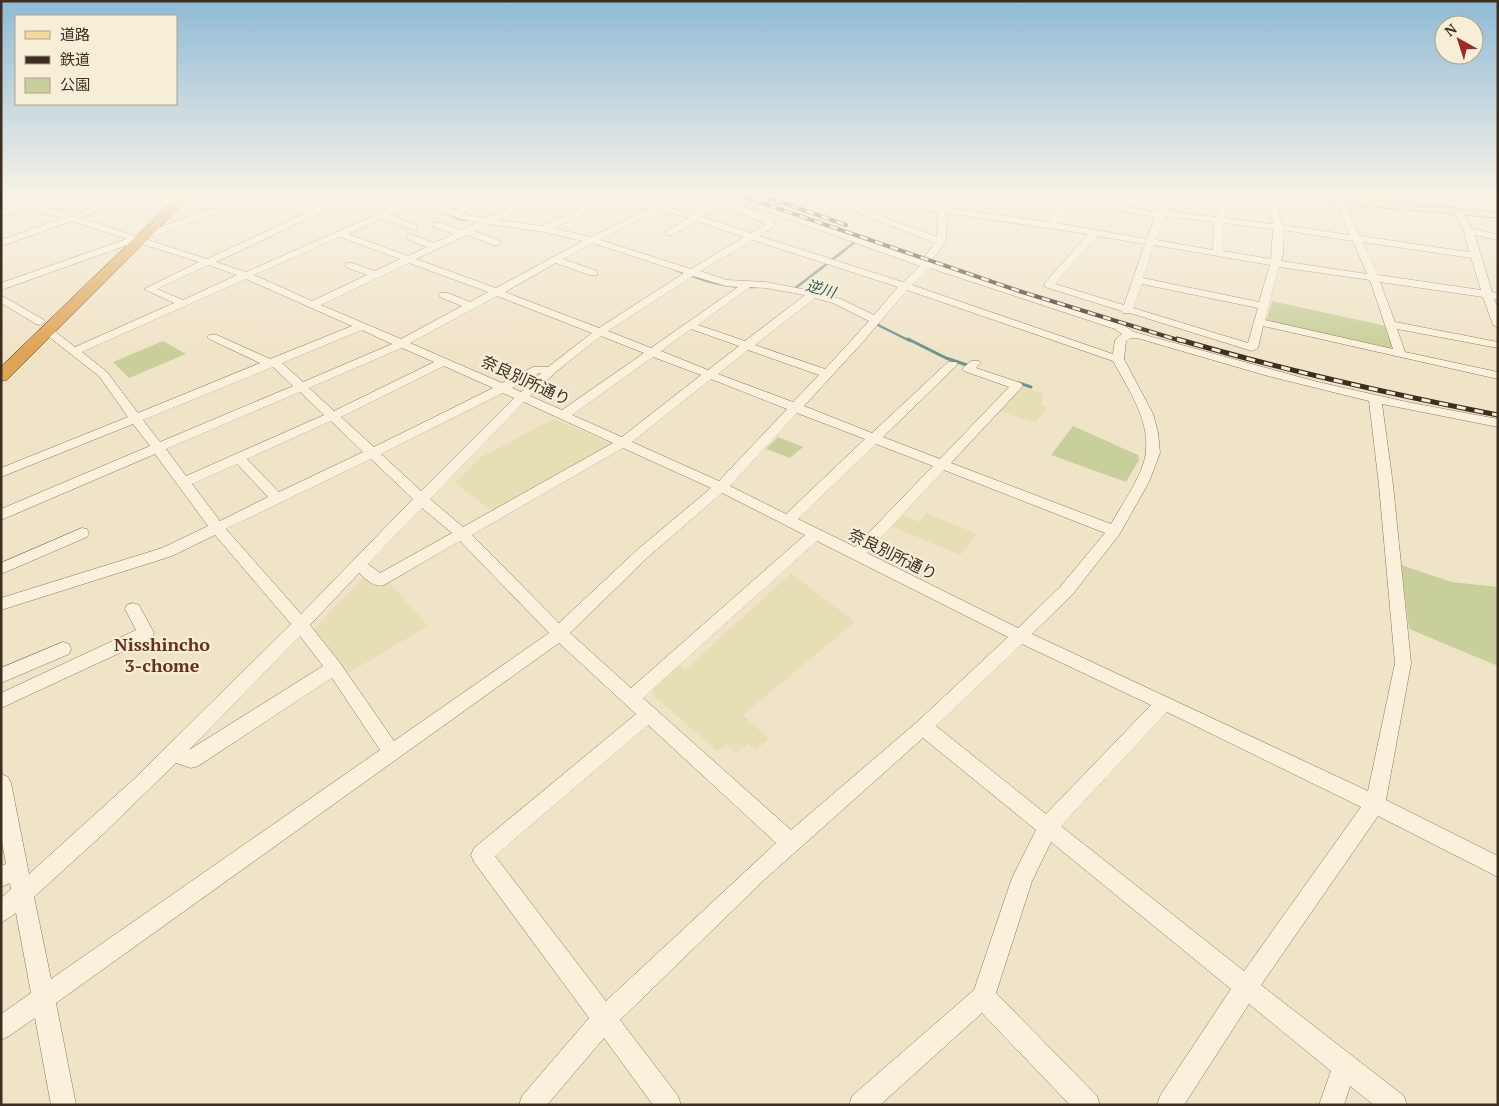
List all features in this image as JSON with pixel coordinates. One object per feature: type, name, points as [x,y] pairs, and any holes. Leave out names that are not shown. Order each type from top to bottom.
[{"type":"highway","points":[[1,376],[44,326],[125,247]]},
{"type":"highway","points":[[1,359],[44,326]]},
{"type":"street","points":[[1,287],[112,247]]},
{"type":"street","name":"奈良別所通り","points":[[158,247],[245,274],[721,487],[1020,636],[1375,804],[1498,867]]},
{"type":"street","points":[[182,303],[149,289],[241,247]]},
{"type":"street","points":[[73,352],[310,247]]},
{"type":"street","points":[[375,247],[1114,531]]},
{"type":"street","points":[[314,304],[435,247]]},
{"type":"street","points":[[1,515],[401,344],[580,247]]},
{"type":"street","points":[[607,247],[691,274],[744,287],[766,285],[837,301],[874,322]]},
{"type":"street","points":[[1,912],[107,818],[174,753],[522,397],[550,371],[599,333],[735,247]]},
{"type":"street","points":[[781,247],[905,286],[1118,359]]},
{"type":"street","points":[[874,247],[1119,327],[1130,334],[1294,381],[1375,400],[1498,423]]},
{"type":"street","points":[[1,1028],[559,633],[642,554],[721,487],[827,374],[905,286],[925,268],[924,264],[938,247]]},
{"type":"street","points":[[1082,247],[1049,285],[1252,348],[1278,253],[1278,247]]},
{"type":"street","points":[[1128,311],[1150,247]]},
{"type":"street","points":[[1169,247],[1493,295]]},
{"type":"street","points":[[1218,247],[1218,254]]},
{"type":"street","points":[[1359,247],[1374,278],[1400,353]]},
{"type":"street","points":[[1412,247],[1475,256]]},
{"type":"street","points":[[1473,247],[1475,256],[1493,295],[1498,326]]},
{"type":"street","points":[[555,260],[593,273]]},
{"type":"street","points":[[349,266],[376,275]]},
{"type":"street","points":[[1139,280],[1263,306]]},
{"type":"street","points":[[562,416],[744,287]]},
{"type":"street","points":[[444,295],[471,306]]},
{"type":"street","points":[[359,565],[378,581],[622,443],[811,296]]},
{"type":"street","points":[[1,298],[44,326],[73,352],[103,374],[160,448],[218,529],[300,624],[334,668],[391,752]]},
{"type":"street","points":[[1259,322],[1498,376]]},
{"type":"street","points":[[1390,324],[1498,345]]},
{"type":"street","points":[[689,325],[827,374]]},
{"type":"street","points":[[1,473],[362,326]]},
{"type":"street","points":[[531,1105],[604,1019],[790,844],[924,727],[1020,636],[1066,591],[1114,531],[1142,482],[1153,453],[1152,432],[1147,414],[1118,359],[1121,340],[1130,334]]},
{"type":"street","points":[[213,337],[273,363],[302,387],[461,533],[559,633],[790,844]]},
{"type":"street","points":[[184,482],[333,416],[444,362]]},
{"type":"street","points":[[787,521],[952,364]]},
{"type":"street","points":[[856,555],[1017,386],[971,366]]},
{"type":"street","points":[[1,604],[167,552],[372,453],[503,388],[537,369],[550,371]]},
{"type":"street","points":[[1169,1105],[1246,987],[1375,804],[1396,706],[1403,663],[1386,486],[1375,400]]},
{"type":"street","points":[[239,458],[278,499]]},
{"type":"street","points":[[1,569],[82,533]]},
{"type":"street","points":[[631,698],[816,535]]},
{"type":"street","points":[[1,702],[146,633],[133,609]]},
{"type":"street","points":[[1,676],[63,649]]},
{"type":"street","points":[[174,753],[191,760],[334,668]]},
{"type":"street","points":[[861,1105],[983,997],[1022,878],[1048,826],[1164,703]]},
{"type":"street","points":[[648,714],[481,855],[669,1105]]},
{"type":"street","points":[[924,727],[1345,1067],[1395,1105]]},
{"type":"street","points":[[1,783],[10,873],[23,893],[64,1105]]},
{"type":"street","points":[[983,997],[1088,1105]]},
{"type":"street","points":[[1331,1105],[1345,1067]]},
{"type":"shaded area","points":[[1020,386],[1043,394],[1041,404],[1047,408],[1035,423],[999,411]]},
{"type":"shaded area","points":[[554,419],[614,445],[493,511],[454,483],[481,457]]},
{"type":"shaded area","points":[[926,513],[977,534],[960,555],[891,526],[902,514],[920,522]]},
{"type":"shaded area","points":[[791,573],[855,622],[743,715],[769,739],[755,751],[748,744],[736,753],[727,744],[717,751],[653,695],[655,682],[677,663],[685,670]]},
{"type":"shaded area","points":[[364,577],[374,586],[387,580],[428,626],[345,675],[312,631]]},
{"type":"green space","points":[[1272,301],[1386,326],[1394,349],[1266,321]]},
{"type":"green space","points":[[163,341],[186,354],[129,378],[113,362]]},
{"type":"green space","points":[[1073,426],[1138,455],[1139,460],[1126,482],[1051,455]]},
{"type":"green space","points":[[778,437],[803,447],[790,458],[766,449]]},
{"type":"green space","points":[[1401,565],[1452,582],[1498,587],[1498,666],[1409,629]]},
{"type":"waterway","points":[[793,290],[849,247]]},
{"type":"waterway","name":"逆川","points":[[674,269],[714,283],[756,287]]},
{"type":"waterway","name":"逆川","points":[[874,323],[910,341]]},
{"type":"waterway","name":"逆川","points":[[908,339],[946,358],[970,366]]},
{"type":"waterway","name":"逆川","points":[[1019,383],[1031,387]]},
{"type":"railway","points":[[890,247],[1019,291],[1181,341]]},
{"type":"railway","points":[[1177,339],[1337,381],[1498,415]]},
{"type":"district","name":"Nisshincho 3-chome","points":[[162,654]]}]
